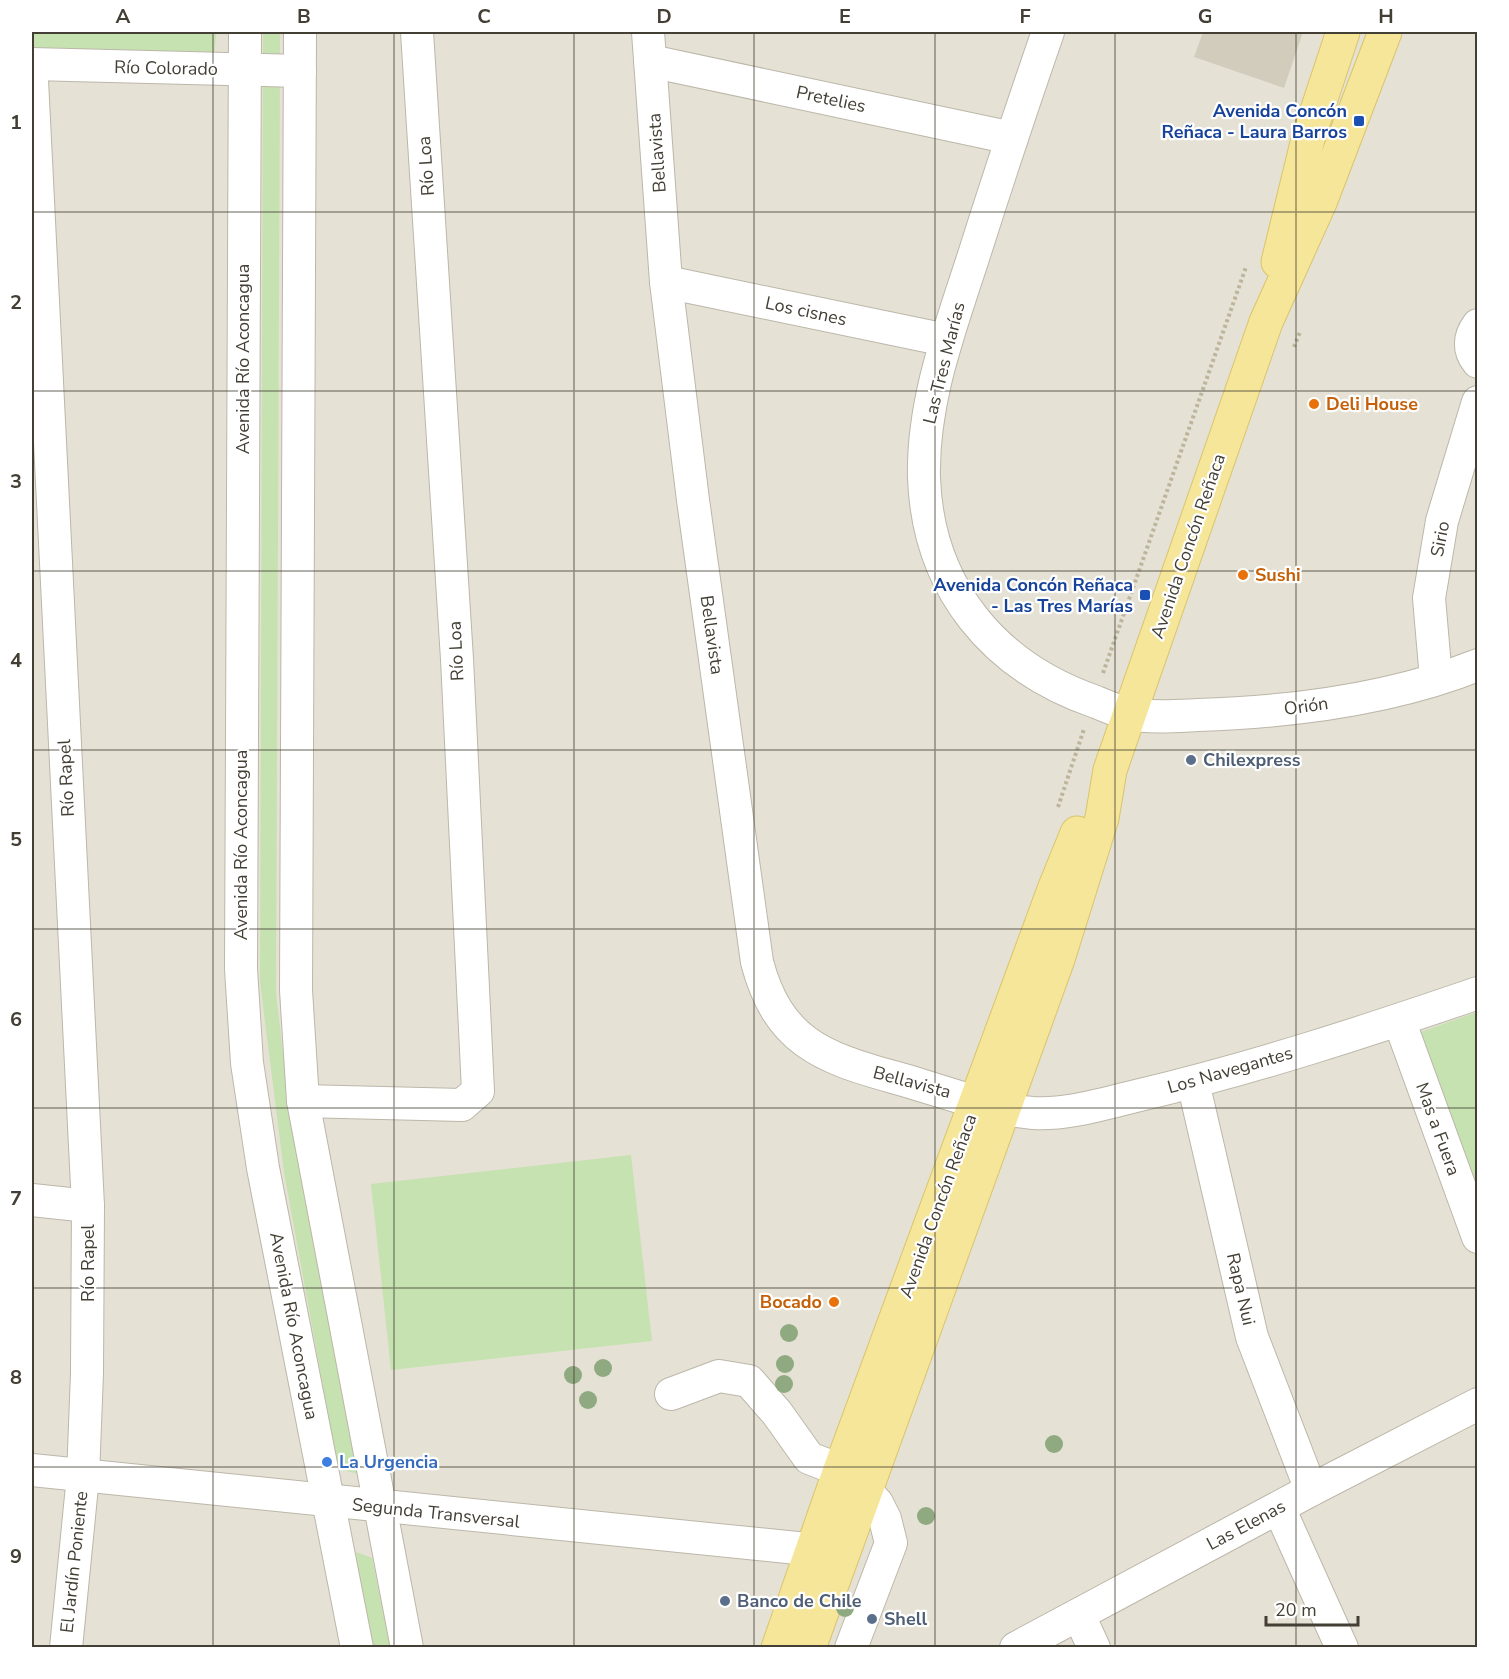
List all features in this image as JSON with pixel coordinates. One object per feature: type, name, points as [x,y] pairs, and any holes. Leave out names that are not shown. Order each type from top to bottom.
[{"type":"main road","name":"Avenida Concón Reñaca","points":[[1266,322],[1299,175],[1327,75],[1343,32]]},
{"type":"main road","name":"Avenida Concón Reñaca","points":[[809,1647],[840,1470],[990,1104],[1068,926],[1102,818],[1110,770],[1266,322],[1321,200],[1385,32]]},
{"type":"main road","name":"Avenida Concón Reñaca","points":[[778,1647],[827,1551],[865,1490],[990,1104]]},
{"type":"street","name":"Avenida Río Aconcagua","points":[[245,32],[241,969],[246,1063],[263,1168],[357,1647]]},
{"type":"street","points":[[300,32],[296,990],[303,1101],[406,1647]]},
{"type":"street","name":"Río Loa","points":[[303,1101],[462,1104],[478,1091],[457,659],[417,32]]},
{"type":"street","name":"Las Tres Marías","points":[[1048,32],[946,340],[928,414],[924,476],[932,536],[954,591],[992,640],[1016,662],[1071,694],[1130,714]]},
{"type":"street","name":"Pretelies","points":[[649,46],[1012,138]]},
{"type":"street","name":"Bellavista","points":[[649,46],[666,282],[698,534],[758,962],[763,983],[783,1020],[800,1038],[820,1053],[842,1063],[990,1104]]},
{"type":"street","name":"Río Colorado","points":[[32,64],[300,71]]},
{"type":"street","name":"Río Rapel","points":[[32,80],[88,1206],[82,1476]]},
{"type":"street","name":"Los cisnes","points":[[666,282],[946,340]]},
{"type":"street","points":[[1478,325],[1470,340],[1471,350],[1478,362]]},
{"type":"street","name":"Sirio","points":[[1436,679],[1429,598],[1442,521],[1478,402]]},
{"type":"street","name":"Orión","points":[[1130,714],[1192,716],[1286,710],[1338,702],[1436,679],[1478,665]]},
{"type":"street","name":"Los Navegantes","points":[[990,1104],[1031,1113],[1060,1113],[1193,1082],[1399,1020],[1478,993]]},
{"type":"street","name":"Mas a Fuera","points":[[1399,1020],[1478,1237]]},
{"type":"street","name":"Rapa Nui","points":[[1193,1082],[1252,1337],[1311,1490]]},
{"type":"street","points":[[32,1200],[88,1206]]},
{"type":"street","points":[[671,1394],[719,1376],[749,1381],[777,1413],[809,1458],[840,1470]]},
{"type":"street","name":"Las Elenas","points":[[1016,1647],[1478,1404]]},
{"type":"street","name":"Segunda Transversal","points":[[32,1470],[329,1503],[827,1551]]},
{"type":"street","name":"El Jardín Poniente","points":[[66,1647],[82,1476]]},
{"type":"street","points":[[851,1647],[891,1543],[885,1519],[877,1503],[865,1490]]},
{"type":"street","points":[[1279,1508],[1342,1647]]},
{"type":"street","points":[[1079,1615],[1094,1647]]},
{"type":"shaded area","points":[[32,32],[1477,32],[1477,1647],[32,1647]]},
{"type":"green space","points":[[32,32],[216,34],[214,61],[32,56]]},
{"type":"green space","points":[[263,32],[280,32],[276,993],[290,1113],[363,1475],[338,1469],[284,1172],[260,982]]},
{"type":"green space","points":[[1477,1012],[1477,1190],[1418,1033]]},
{"type":"green space","points":[[631,1155],[652,1341],[391,1370],[371,1184]]},
{"type":"green space","points":[[356,1552],[372,1558],[390,1647],[367,1647]]},
{"type":"building","points":[[1203,32],[1303,32],[1284,88],[1194,57]]},
{"type":"place","name":"Avenida Concón Reñaca - Laura Barros","points":[[1359,121]]},
{"type":"place","name":"Deli House","points":[[1314,404]]},
{"type":"place","name":"Sushi","points":[[1243,575]]},
{"type":"place","name":"Avenida Concón Reñaca - Las Tres Marías","points":[[1145,595]]},
{"type":"place","name":"Chilexpress","points":[[1191,760]]},
{"type":"place","name":"Bocado","points":[[834,1302]]},
{"type":"place","name":"La Urgencia","points":[[327,1462]]},
{"type":"place","name":"Banco de Chile","points":[[725,1601]]},
{"type":"place","name":"Shell","points":[[872,1619]]}]
